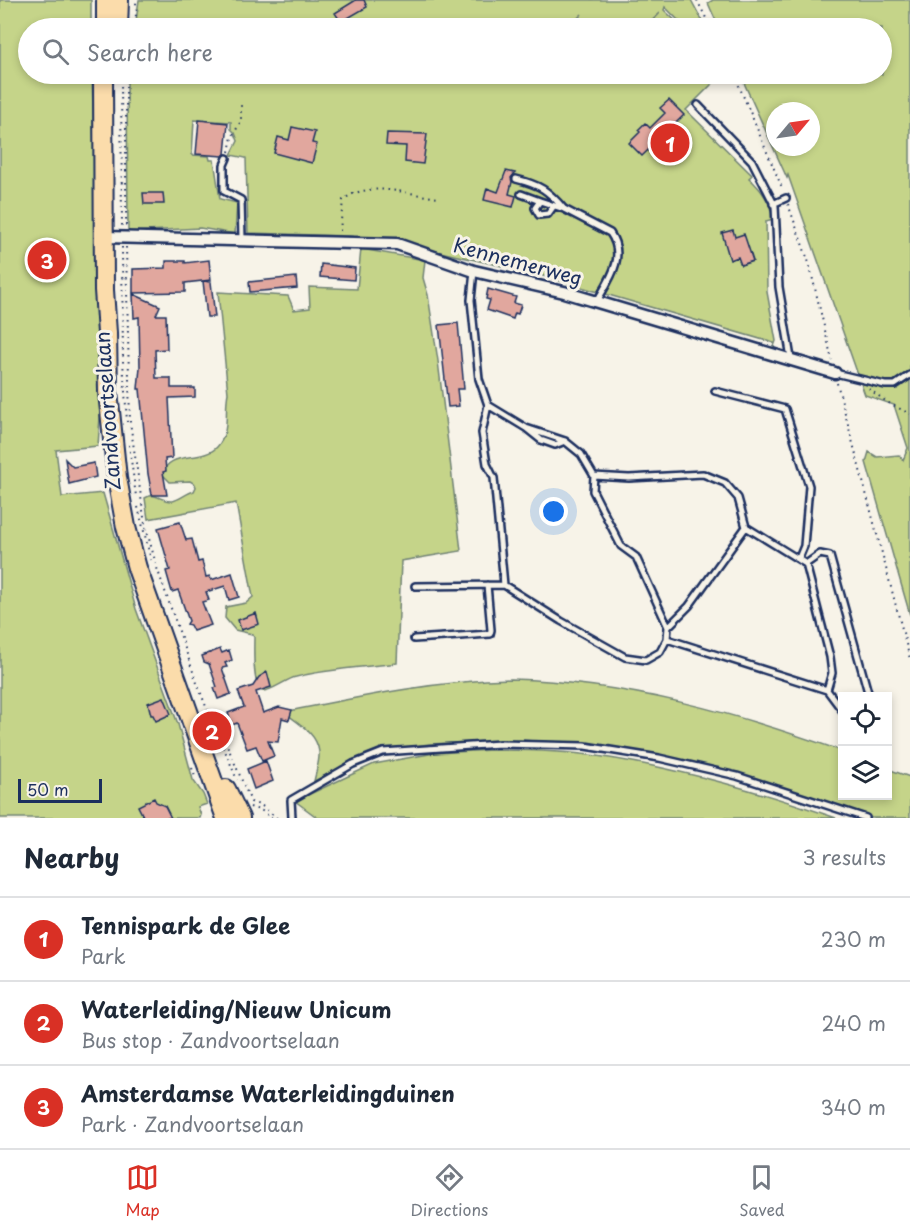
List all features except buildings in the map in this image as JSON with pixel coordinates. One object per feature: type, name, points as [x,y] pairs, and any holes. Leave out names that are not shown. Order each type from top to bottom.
[{"type":"main road","points":[[106,0],[106,18]]},
{"type":"main road","points":[[118,18],[119,0]]},
{"type":"main road","name":"Zandvoortselaan","points":[[104,84],[117,237]]},
{"type":"main road","name":"Zandvoortselaan","points":[[115,84],[117,237],[114,289],[107,333],[111,429],[126,527],[136,568],[226,818]]},
{"type":"main road","name":"Zandvoortselaan","points":[[189,718],[244,812]]},
{"type":"street","name":"Kennemerweg","points":[[117,237],[397,244],[474,271],[597,301],[835,373]]},
{"type":"lane","points":[[698,105],[752,161],[773,204],[779,287],[791,358]]},
{"type":"lane","points":[[227,158],[224,165],[224,191],[241,200],[242,239]]},
{"type":"lane","points":[[516,178],[537,184],[551,194],[564,210]]},
{"type":"lane","points":[[521,194],[564,210],[610,233],[618,251],[614,271],[597,301]]},
{"type":"lane","points":[[773,204],[786,198]]},
{"type":"lane","points":[[540,201],[535,208],[539,215],[548,214],[553,207]]},
{"type":"lane","points":[[474,271],[471,300],[479,379],[488,405],[482,433],[487,464],[494,478],[504,585]]},
{"type":"lane","name":"Kennemerweg","points":[[835,373],[885,385],[895,385],[910,375]]},
{"type":"lane","points":[[715,391],[784,409],[809,486],[804,546],[799,558]]},
{"type":"lane","points":[[415,586],[504,585],[625,657],[646,660],[660,652],[667,639],[668,627],[636,557],[621,546],[593,491],[594,476],[581,454],[565,441],[555,445],[541,440],[488,405]]},
{"type":"lane","points":[[594,476],[629,478],[704,474],[725,483],[738,498],[746,527],[806,564],[830,657],[832,673],[827,690]]},
{"type":"lane","points":[[668,627],[689,606],[746,527]]},
{"type":"lane","points":[[806,564],[820,554],[830,556],[868,692]]},
{"type":"lane","points":[[414,639],[490,634],[487,585]]},
{"type":"lane","points":[[667,639],[827,690],[838,704]]},
{"type":"lane","points":[[292,818],[291,800],[353,764],[383,753],[500,744],[585,746],[659,758],[737,776],[867,818]]},
{"type":"path","points":[[136,0],[136,18]]},
{"type":"path","points":[[697,0],[706,18]]},
{"type":"path","name":"Zandvoortselaan","points":[[121,84],[117,237],[128,432],[137,504],[152,565],[165,604]]},
{"type":"path","points":[[125,84],[117,237],[130,422],[145,524],[157,568],[207,709],[227,745],[251,802],[262,806],[277,818]]},
{"type":"path","points":[[227,158],[232,137],[241,121],[241,104]]},
{"type":"path","points":[[339,242],[343,200],[351,193],[382,190],[438,198]]},
{"type":"path","points":[[865,381],[869,390],[910,414]]},
{"type":"path","points":[[183,656],[203,710],[227,755],[244,796]]},
{"type":"path","points":[[244,812],[262,811],[272,818]]},
{"type":"green space","points":[[0,0],[91,0],[91,18],[18,18],[18,84],[92,84],[101,401],[98,446],[56,450],[62,497],[103,493],[136,609],[178,724],[193,780],[207,804],[198,807],[200,818],[0,818]]},
{"type":"green space","points":[[139,0],[691,0],[701,18],[676,18],[665,7],[664,10],[672,18],[655,18],[660,13],[655,18],[578,18],[582,14],[578,18],[136,18]]},
{"type":"green space","points":[[713,0],[910,0],[910,615],[866,462],[869,452],[877,457],[899,455],[903,460],[908,448],[894,405],[865,395],[788,175],[787,178],[777,156],[820,156],[820,102],[766,102],[766,132],[745,84],[892,84],[892,18],[715,18],[708,3]]},
{"type":"green space","points":[[127,84],[712,84],[686,110],[752,175],[749,178],[768,201],[773,219],[766,221],[767,292],[776,341],[773,349],[774,343],[533,273],[418,247],[350,236],[248,233],[246,158],[231,155],[238,141],[231,129],[231,122],[194,120],[192,155],[209,156],[210,160],[214,160],[220,199],[237,203],[235,234],[200,228],[128,232]]},
{"type":"green space","points":[[361,249],[425,260],[423,278],[428,295],[438,361],[461,551],[401,561],[397,663],[308,674],[262,691],[255,675],[254,637],[252,634],[235,630],[225,618],[226,607],[246,603],[253,597],[236,503],[148,519],[145,498],[155,496],[172,501],[194,491],[195,484],[190,481],[170,482],[163,475],[166,467],[177,459],[210,452],[217,447],[224,435],[228,393],[218,292],[288,296],[294,310],[310,308],[309,287],[357,289]]},
{"type":"green space","points":[[482,680],[554,681],[596,686],[680,702],[762,724],[838,750],[838,800],[892,800],[892,770],[910,777],[910,818],[867,818],[730,774],[615,750],[524,740],[429,744],[400,748],[356,760],[314,781],[319,759],[315,739],[284,712],[368,695]]},
{"type":"green space","points":[[492,750],[571,753],[658,767],[748,790],[836,818],[318,818],[295,801],[374,764],[435,753]]},
{"type":"place","name":"Tennispark de Glee","points":[[670,143]]},
{"type":"place","name":"Amsterdamse Waterleidingduinen","points":[[47,260]]},
{"type":"place","name":"Waterleiding/Nieuw Unicum","points":[[212,731]]}]
